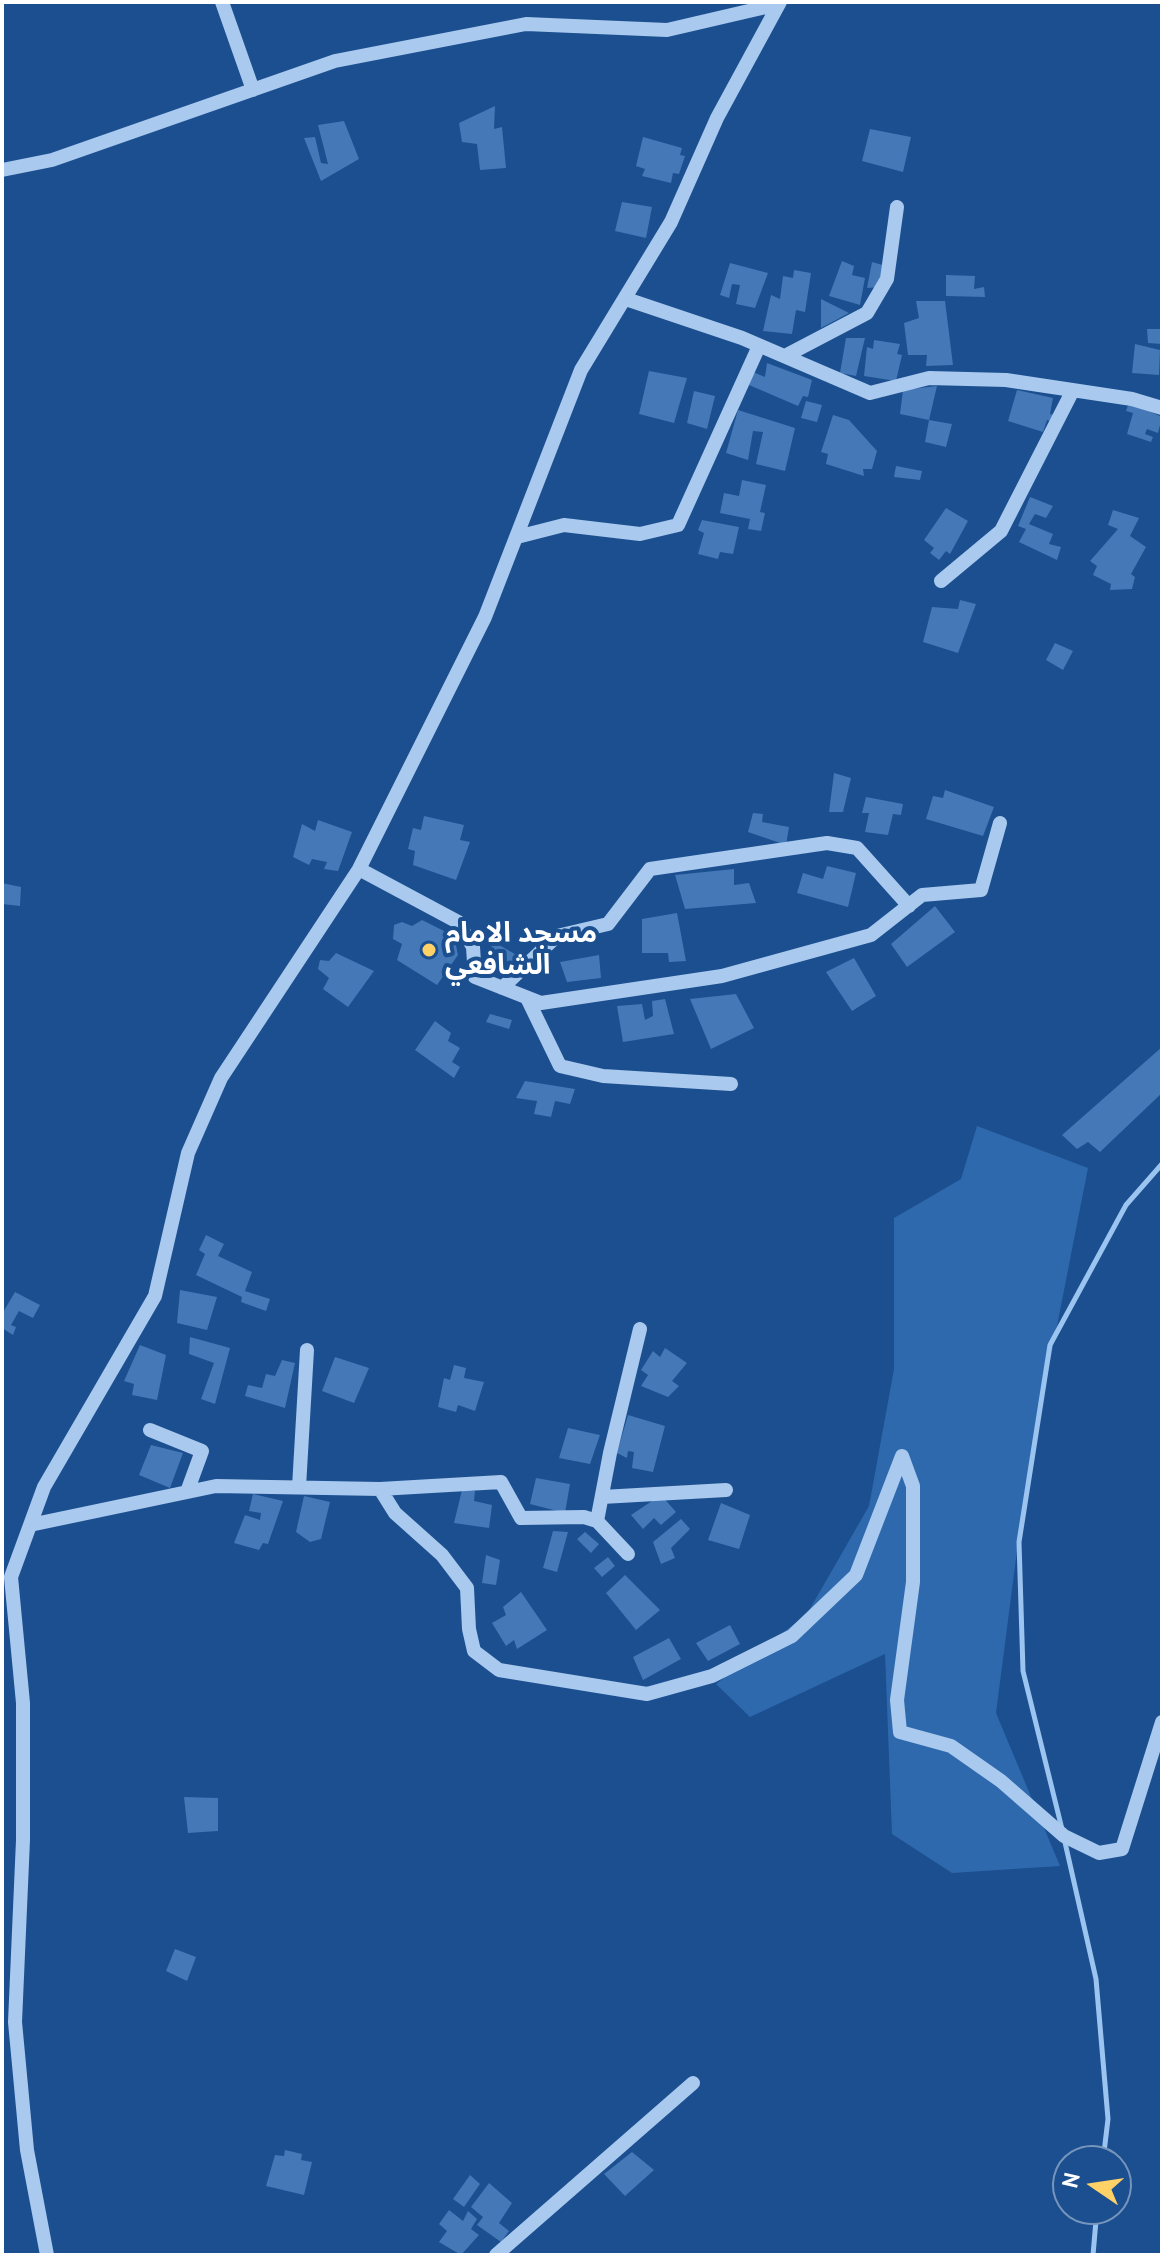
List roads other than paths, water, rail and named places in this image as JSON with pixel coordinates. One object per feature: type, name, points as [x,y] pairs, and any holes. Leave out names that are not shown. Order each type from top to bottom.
[{"type":"street","points":[[222,2],[253,90]]},
{"type":"street","points":[[2,170],[52,160],[335,61],[526,24],[667,30],[780,3]]},
{"type":"street","points":[[47,2255],[27,2150],[15,2022],[23,1840],[23,1703],[11,1577],[44,1487],[155,1296],[188,1153],[221,1078],[359,869],[485,617],[581,370],[602,330],[626,299],[671,222],[717,118],[780,3]]},
{"type":"street","points":[[785,356],[867,313],[887,279],[897,207]]},
{"type":"street","points":[[626,299],[785,356],[870,393],[929,378],[1006,380],[1159,403]]},
{"type":"street","points":[[517,537],[564,525],[640,534],[678,525],[759,346]]},
{"type":"street","points":[[941,581],[1001,531],[1073,390]]},
{"type":"street","points":[[359,869],[458,922],[473,947],[475,977],[541,1003],[722,976],[871,935],[922,895],[981,890],[1000,823]]},
{"type":"street","points":[[502,988],[557,936],[608,924],[650,869],[827,843],[857,848],[909,906]]},
{"type":"street","points":[[527,998],[560,1066],[603,1076],[731,1084]]},
{"type":"street","points":[[597,1521],[640,1329]]},
{"type":"street","points":[[299,1487],[307,1350]]},
{"type":"street","points":[[150,1430],[202,1451],[187,1492]]},
{"type":"street","points":[[380,1489],[395,1513],[442,1555],[467,1588],[469,1629],[474,1651],[499,1670],[647,1694],[712,1676],[792,1636],[856,1575],[902,1456],[913,1486],[913,1582],[897,1700],[900,1732],[951,1746],[1001,1781],[1064,1836],[1099,1853],[1122,1849],[1162,1722]]},
{"type":"street","points":[[30,1525],[216,1486],[380,1489],[501,1482],[521,1518],[584,1517],[597,1521],[628,1554]]},
{"type":"street","points":[[602,1497],[726,1490]]},
{"type":"street","points":[[2,1562],[11,1577]]},
{"type":"street","points":[[496,2255],[693,2083]]},
{"type":"waterway","points":[[1062,1829],[1023,1671],[1019,1542],[1050,1345],[1126,1205],[1162,1164]]},
{"type":"waterway","points":[[1064,1838],[1096,1979],[1108,2119],[1105,2145]]},
{"type":"waterway","points":[[1093,2255],[1096,2225]]},
{"type":"place","name":"مسجد الامام الشافعي","points":[[429,950]]}]
